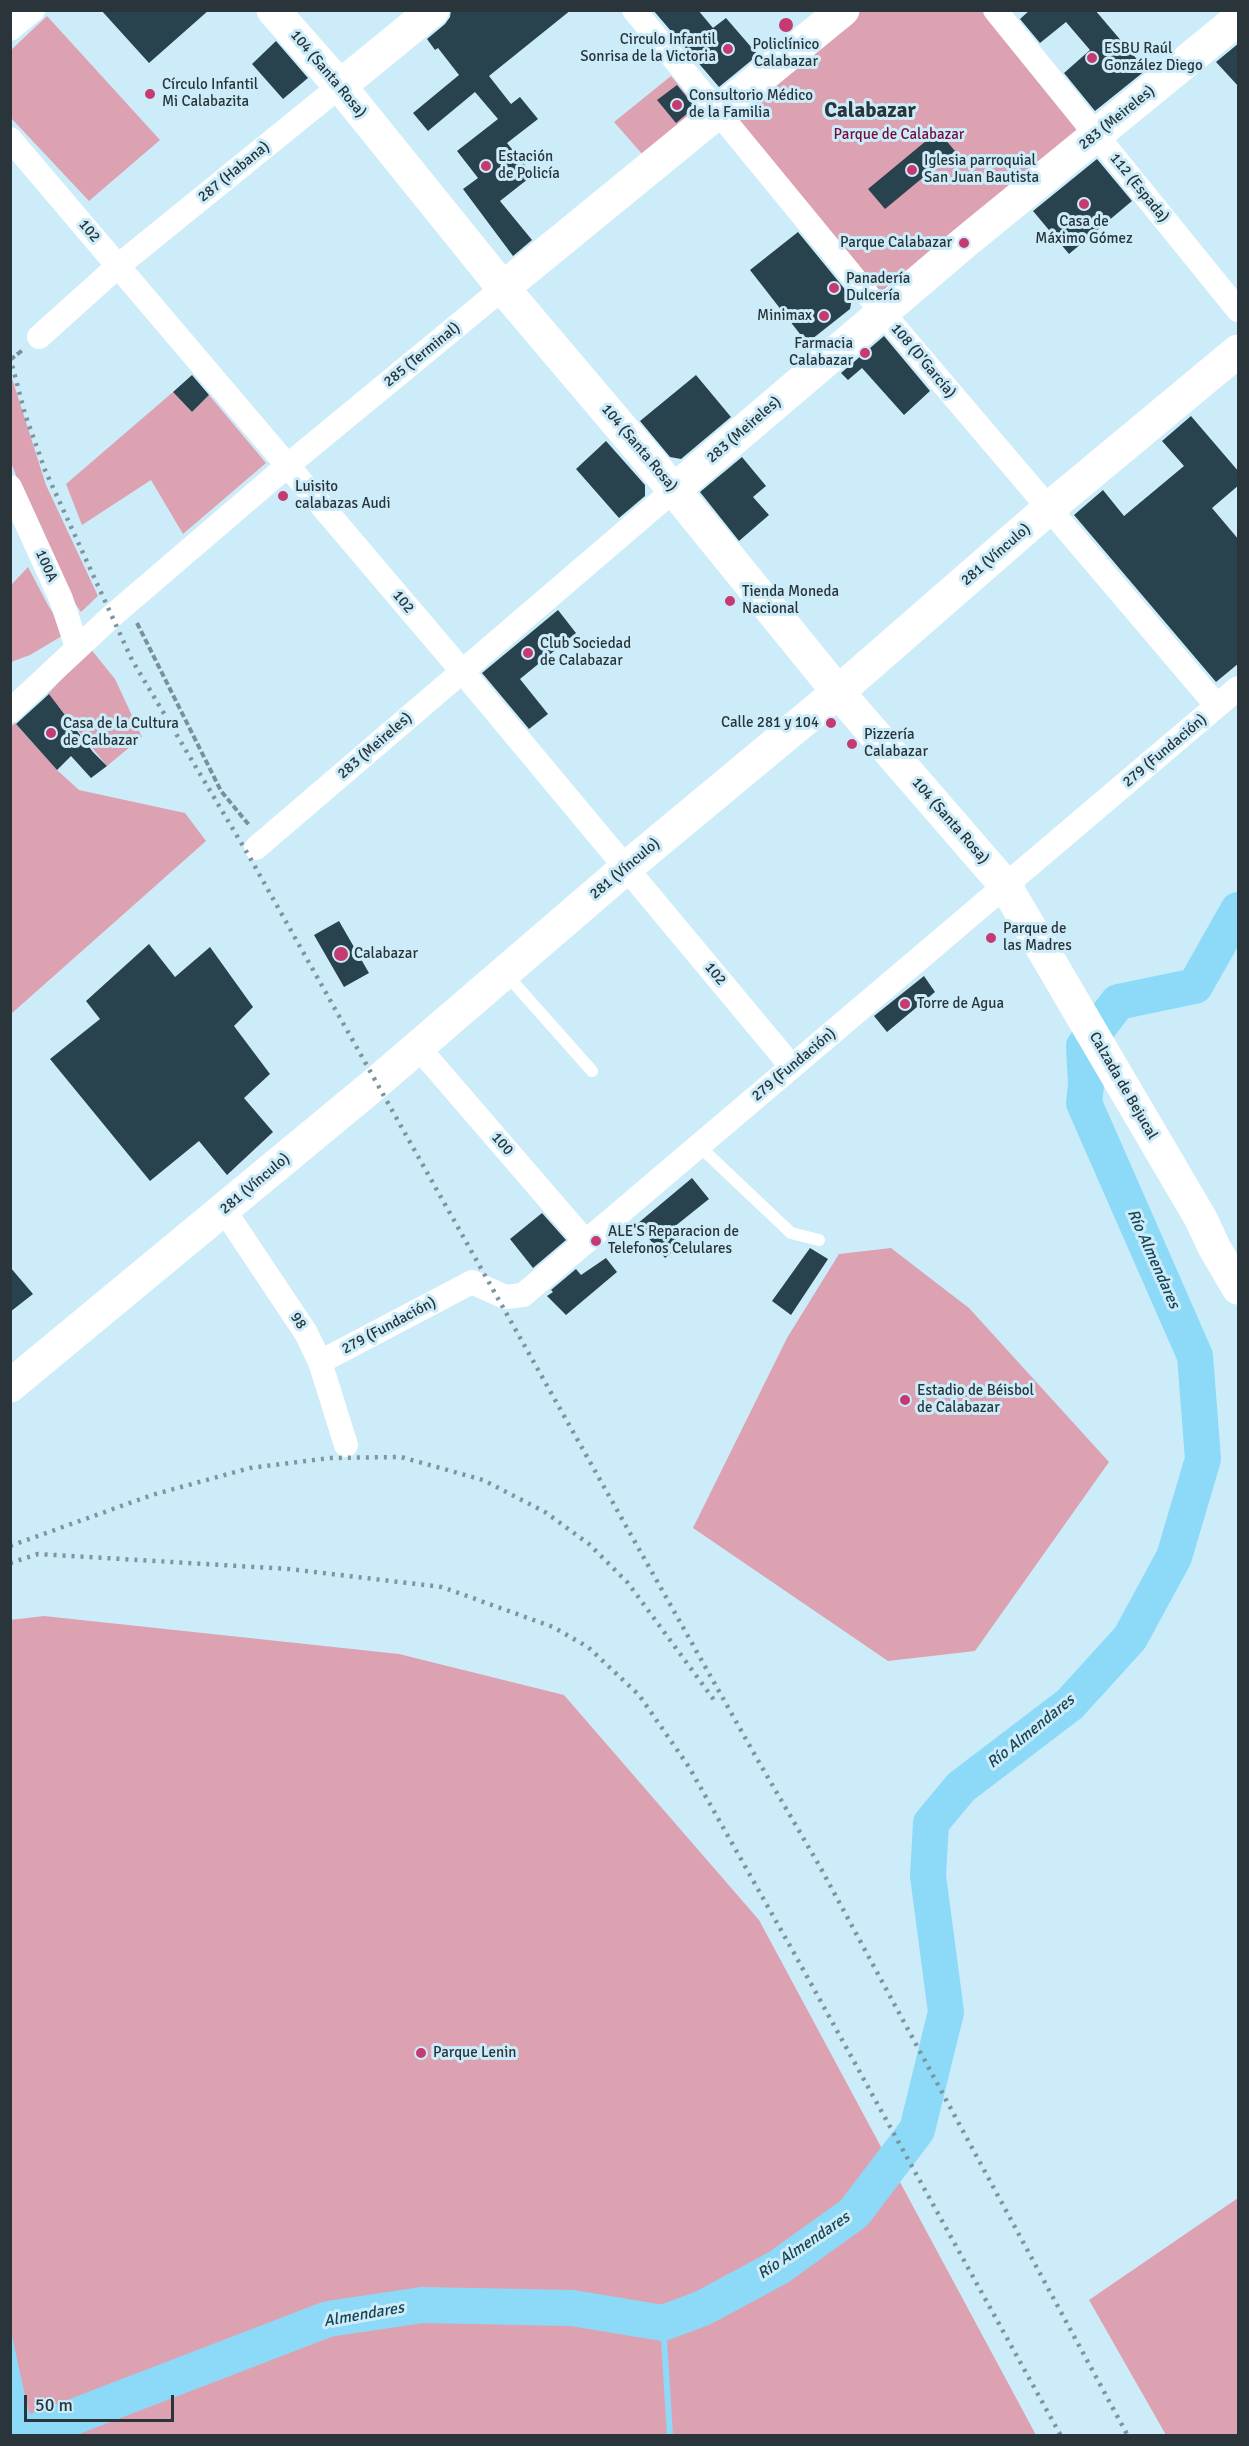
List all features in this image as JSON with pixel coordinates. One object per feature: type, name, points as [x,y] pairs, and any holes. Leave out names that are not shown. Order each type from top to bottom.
[{"type":"main road","name":"104 (Santa Rosa)","points":[[273,10],[340,86],[503,288],[674,490],[838,692],[1013,898]]},
{"type":"main road","name":"287 (Habana)","points":[[340,86],[433,10]]},
{"type":"main road","name":"285 (Terminal)","points":[[503,288],[843,10]]},
{"type":"main road","name":"283 (Meireles)","points":[[674,490],[882,312],[1239,19]]},
{"type":"main road","name":"281 (Vínculo)","points":[[10,1386],[376,1083],[626,868],[838,692],[1048,509],[1239,351]]},
{"type":"main road","name":"Calzada de Bejucal","points":[[1013,898],[1237,1284]]},
{"type":"street","points":[[10,29],[33,10]]},
{"type":"street","name":"108 (D'García)","points":[[634,10],[882,312],[1217,706]]},
{"type":"street","name":"112 (Espada)","points":[[995,10],[1239,310]]},
{"type":"street","name":"287 (Habana)","points":[[39,337],[118,266],[340,86]]},
{"type":"street","name":"102","points":[[10,139],[462,671],[792,1067]]},
{"type":"street","name":"285 (Terminal)","points":[[10,711],[127,603],[287,466],[503,288]]},
{"type":"street","name":"100A","points":[[10,487],[61,599],[77,647]]},
{"type":"street","name":"283 (Meireles)","points":[[260,845],[674,490]]},
{"type":"street","name":"279 (Fundación)","points":[[320,1362],[472,1282],[505,1297],[523,1295],[792,1067],[1013,898],[1239,688]]},
{"type":"street","points":[[10,690],[36,689]]},
{"type":"street","name":"100","points":[[417,1046],[586,1242]]},
{"type":"street","name":"98","points":[[224,1210],[306,1333],[320,1362],[346,1445]]},
{"type":"lane","points":[[504,973],[592,1071]]},
{"type":"lane","points":[[698,1145],[791,1233],[819,1240]]},
{"type":"path","points":[[127,603],[221,791],[260,845]]},
{"type":"green space","name":"Parque de Calabazar","points":[[843,11],[995,11],[1097,136],[882,312],[719,112]]},
{"type":"green space","points":[[47,16],[160,140],[89,201],[11,118],[11,50]]},
{"type":"green space","points":[[671,76],[698,109],[643,155],[614,122]]},
{"type":"green space","points":[[10,372],[46,485],[98,596],[81,612],[62,584],[44,549],[12,465]]},
{"type":"green space","points":[[173,392],[192,412],[209,395],[266,463],[183,534],[151,480],[82,525],[66,484]]},
{"type":"green space","points":[[28,567],[49,607],[67,633],[30,655],[11,662],[11,585]]},
{"type":"green space","points":[[90,648],[115,679],[142,737],[107,766],[48,694]]},
{"type":"green space","points":[[15,723],[57,770],[79,790],[185,813],[206,841],[11,1014],[10,728]]},
{"type":"green space","name":"Estadio de Béisbol de Calabazar","points":[[891,1248],[969,1308],[1109,1462],[975,1651],[888,1661],[693,1528],[787,1338],[839,1254]]},
{"type":"green space","name":"Parque Lenin","points":[[44,1616],[399,1654],[564,1695],[759,1920],[1036,2435],[11,2435],[10,1620]]},
{"type":"green space","points":[[1238,2198],[1238,2435],[1166,2435],[1089,2300]]},
{"type":"water","points":[[10,2327],[26,2400],[35,2435],[11,2435]]},
{"type":"building","points":[[101,10],[209,10],[149,63]]},
{"type":"building","points":[[451,10],[571,10],[489,76],[511,104],[520,97],[538,119],[507,143],[533,175],[500,201],[532,240],[513,256],[463,189],[478,178],[457,151],[498,119],[475,92],[428,131],[413,113],[459,75],[438,48],[435,50],[427,39],[445,24],[450,17]]},
{"type":"building","name":"Circulo Infantil Sonrisa de la Victoria","points":[[653,10],[698,10],[713,28],[726,18],[758,55],[719,87]]},
{"type":"building","name":"ESBU Raúl González Diego","points":[[1030,10],[1095,10],[1146,70],[1095,111],[1064,73],[1090,50],[1066,22],[1040,43],[1020,19]]},
{"type":"building","points":[[276,41],[308,78],[283,99],[252,64]]},
{"type":"building","points":[[1239,43],[1239,87],[1216,62]]},
{"type":"building","name":"Consultorio Médico de la Familia","points":[[677,85],[695,107],[676,123],[657,100]]},
{"type":"building","name":"Iglesia parroquial San Juan Bautista","points":[[938,131],[955,151],[885,209],[868,189]]},
{"type":"building","name":"Casa de Máximo Gómez","points":[[1097,159],[1132,201],[1069,254],[1033,211]]},
{"type":"building","points":[[798,232],[852,298],[850,309],[807,343],[750,270]]},
{"type":"building","points":[[884,336],[930,391],[904,415],[862,368],[848,380],[841,373]]},
{"type":"building","points":[[192,375],[209,395],[192,412],[173,392]]},
{"type":"building","points":[[696,375],[731,417],[681,459],[670,457],[640,421]]},
{"type":"building","points":[[1191,416],[1239,472],[1239,485],[1212,508],[1239,540],[1239,663],[1216,682],[1074,515],[1103,490],[1124,516],[1184,466],[1162,441]]},
{"type":"building","points":[[606,441],[645,485],[645,496],[619,518],[576,469]]},
{"type":"building","points":[[742,457],[766,486],[753,497],[769,515],[739,541],[700,492]]},
{"type":"building","name":"Club Sociedad de Calabazar","points":[[558,610],[576,633],[520,679],[548,714],[529,729],[482,673]]},
{"type":"building","name":"Casa de la Cultura de Calbazar","points":[[49,694],[93,752],[107,766],[91,778],[71,756],[57,770],[16,724]]},
{"type":"building","name":"Calabazar","points":[[339,921],[369,973],[344,987],[314,935]]},
{"type":"building","points":[[149,944],[175,977],[210,947],[253,1007],[234,1026],[270,1074],[244,1098],[273,1132],[227,1175],[199,1141],[150,1181],[50,1059],[100,1019],[86,1001]]},
{"type":"building","name":"Torre de Agua","points":[[924,976],[935,992],[887,1032],[874,1016]]},
{"type":"building","points":[[692,1178],[709,1199],[669,1231],[680,1245],[665,1258],[637,1224]]},
{"type":"building","points":[[542,1213],[566,1240],[533,1268],[510,1239]]},
{"type":"building","points":[[810,1248],[828,1259],[791,1315],[772,1301]]},
{"type":"building","points":[[606,1258],[617,1272],[566,1315],[547,1296],[576,1269],[581,1275]]},
{"type":"building","points":[[10,1267],[33,1294],[10,1312]]},
{"type":"waterway","name":"Río Almendares","points":[[10,2429],[34,2432],[328,2319],[422,2305],[572,2308],[663,2323],[703,2308],[779,2267],[854,2213],[917,2130],[946,2012],[928,1876],[931,1823],[961,1787],[1070,1704],[1130,1638],[1174,1557],[1203,1459],[1195,1356],[1084,1103],[1086,1085],[1084,1046],[1118,1002],[1195,986],[1238,910]]},
{"type":"waterway","points":[[663,2323],[670,2436]]},
{"type":"railway","points":[[10,357],[25,414],[45,470],[132,660],[249,856],[819,1865],[1128,2436]]},
{"type":"railway","points":[[10,1546],[152,1495],[250,1468],[330,1458],[401,1457],[483,1480],[545,1512],[589,1544],[628,1583],[717,1704]]},
{"type":"railway","points":[[10,1563],[38,1554],[289,1569],[442,1587],[553,1627],[588,1647],[639,1695],[689,1767],[1061,2436]]},
{"type":"place","name":"Policlínico Calabazar","points":[[786,25]]},
{"type":"place","name":"Circulo Infantil Sonrisa de la Victoria","points":[[728,49]]},
{"type":"place","name":"ESBU Raúl González Diego","points":[[1092,58]]},
{"type":"place","name":"Círculo Infantil Mi Calabazita","points":[[150,94]]},
{"type":"place","name":"Consultorio Médico de la Familia","points":[[677,105]]},
{"type":"place","name":"Estación de Policía","points":[[486,166]]},
{"type":"place","name":"Iglesia parroquial San Juan Bautista","points":[[912,170]]},
{"type":"place","name":"Casa de Máximo Gómez","points":[[1084,204]]},
{"type":"place","name":"Parque Calabazar","points":[[964,243]]},
{"type":"place","name":"Panadería Dulcería","points":[[834,288]]},
{"type":"place","name":"Minimax","points":[[824,316]]},
{"type":"place","name":"Farmacia Calabazar","points":[[865,353]]},
{"type":"place","name":"Luisito calabazas Audi","points":[[283,496]]},
{"type":"place","name":"Tienda Moneda Nacional","points":[[730,601]]},
{"type":"place","name":"Club Sociedad de Calabazar","points":[[528,653]]},
{"type":"place","name":"Calle 281 y 104","points":[[831,723]]},
{"type":"place","name":"Casa de la Cultura de Calbazar","points":[[51,733]]},
{"type":"place","name":"Pizzería Calabazar","points":[[852,744]]},
{"type":"place","name":"Parque de las Madres","points":[[991,938]]},
{"type":"place","name":"Calabazar","points":[[341,954]]},
{"type":"place","name":"Torre de Agua","points":[[905,1004]]},
{"type":"place","name":"ALE'S Reparacion de Telefonos Celulares","points":[[596,1241]]},
{"type":"place","name":"Estadio de Béisbol de Calabazar","points":[[905,1400]]},
{"type":"place","name":"Parque Lenin","points":[[421,2053]]},
{"type":"district","name":"Calabazar","points":[[870,111]]},
{"type":"water label","name":"Almendares","points":[[364,2315]]}]
